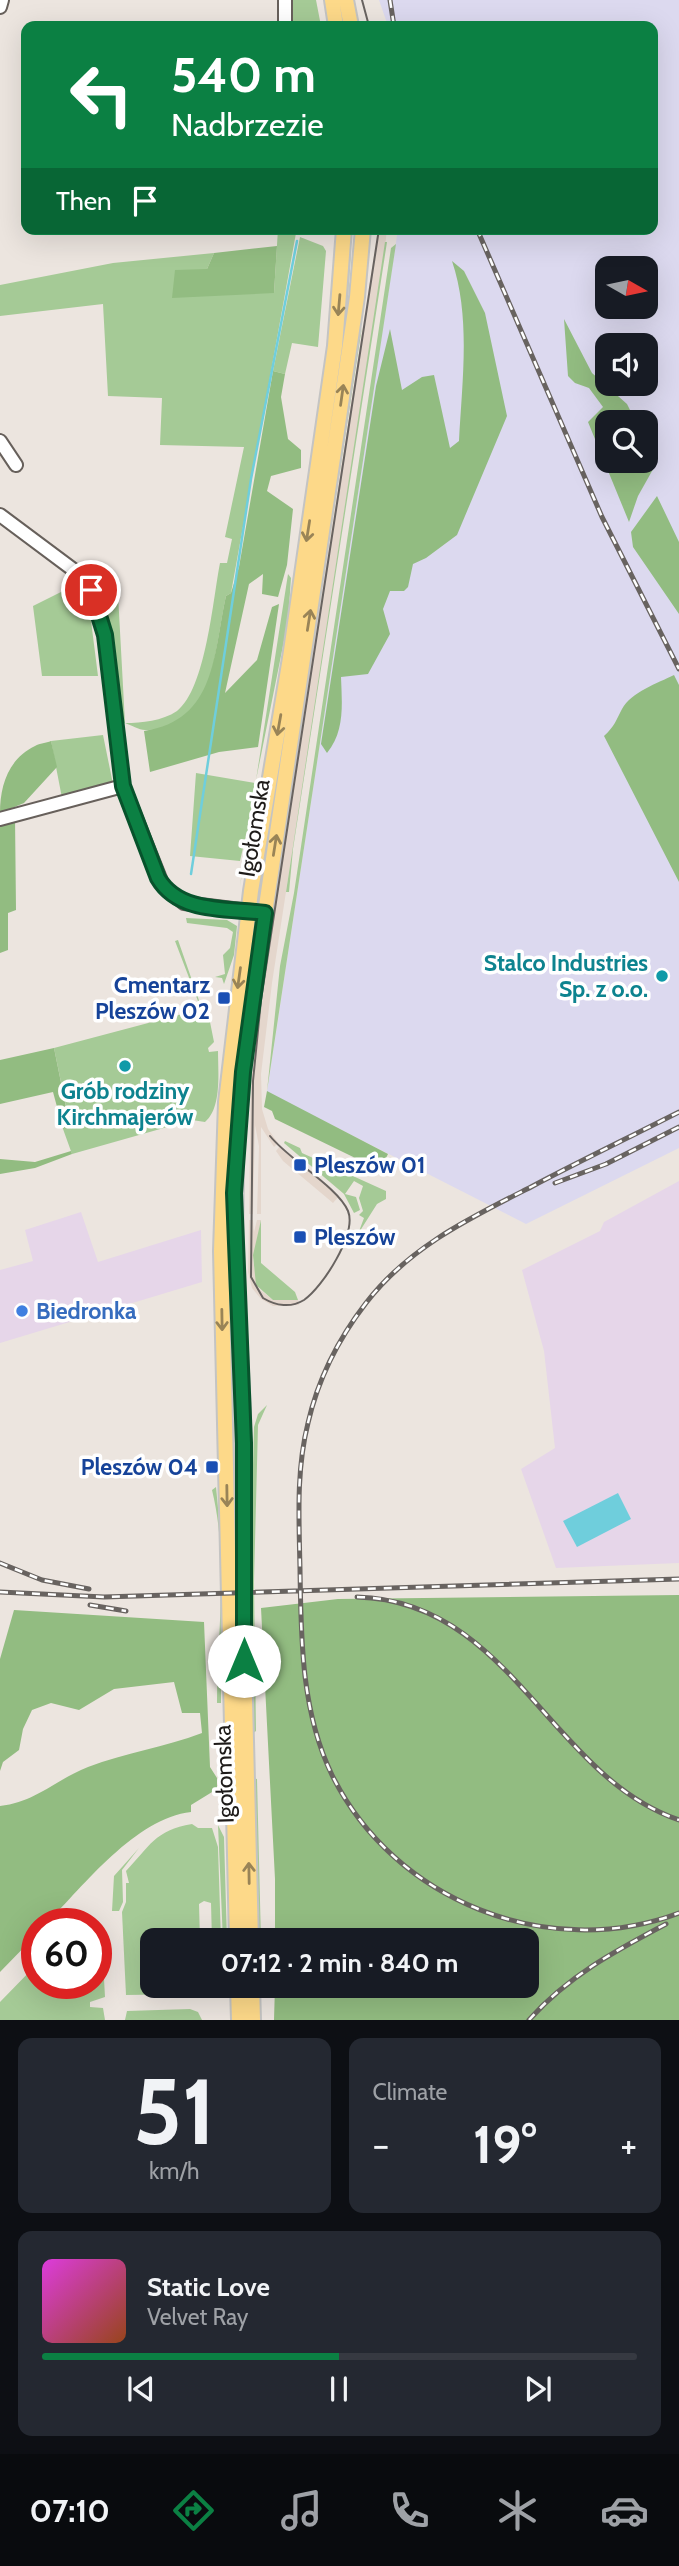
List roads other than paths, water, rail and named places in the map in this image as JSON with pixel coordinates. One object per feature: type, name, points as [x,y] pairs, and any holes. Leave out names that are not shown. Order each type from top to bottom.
[{"type":"main road","points":[[332,0],[335,21]]},
{"type":"main road","points":[[346,0],[350,21]]},
{"type":"main road","name":"Igołomska","points":[[250,1928],[239,1742],[221,1198],[229,1061],[248,911],[290,658],[335,346],[344,235]]},
{"type":"main road","name":"Igołomska","points":[[239,1742],[244,1432],[234,1184],[243,1072],[357,297],[362,235]]},
{"type":"main road","name":"Igołomska","points":[[237,1928],[240,1767]]},
{"type":"main road","points":[[238,1998],[239,2020]]},
{"type":"main road","points":[[252,1998],[253,2020]]},
{"type":"street","points":[[0,7],[2,0]]},
{"type":"street","points":[[285,0],[285,21]]},
{"type":"street","points":[[0,441],[16,465]]},
{"type":"street","points":[[0,515],[75,571],[95,601],[105,635],[123,786],[153,867],[167,892],[184,903],[265,913]]},
{"type":"street","points":[[0,819],[123,786]]},
{"type":"water","points":[[618,1493],[631,1519],[577,1547],[563,1521]]},
{"type":"waterway","points":[[191,874],[251,479],[297,241]]},
{"type":"tram line","points":[[362,0],[368,21]]},
{"type":"tram line","points":[[270,1136],[334,1192],[348,1211],[348,1232],[329,1272],[304,1300],[289,1305],[273,1303],[263,1298],[251,1277],[253,1081],[261,1000],[378,235]]},
{"type":"railway","points":[[390,0],[393,21]]},
{"type":"railway","points":[[480,235],[602,517],[679,669]]},
{"type":"railway","points":[[679,1112],[463,1223],[421,1250],[383,1283],[347,1330],[317,1391],[304,1441],[299,1513],[302,1648],[314,1726],[332,1775],[359,1819],[394,1857],[434,1887],[480,1910],[528,1924],[578,1930],[629,1926],[679,1913]]},
{"type":"railway","points":[[555,1183],[606,1164],[679,1127]]},
{"type":"railway","points":[[0,1563],[42,1580],[89,1589]]},
{"type":"railway","points":[[0,1592],[104,1597],[679,1579]]},
{"type":"railway","points":[[357,1597],[410,1606],[454,1627],[493,1658],[596,1767],[634,1798],[679,1820]]},
{"type":"railway","points":[[90,1605],[126,1611]]},
{"type":"railway","points":[[529,2020],[576,1977],[666,1924]]},
{"type":"place","name":"Stalco Industries Sp. z o.o.","points":[[662,976]]},
{"type":"place","name":"Cmentarz Pleszów 02","points":[[224,998]]},
{"type":"place","name":"Grób rodziny Kirchmajerów","points":[[125,1066]]},
{"type":"place","name":"Pleszów 01","points":[[300,1165]]},
{"type":"place","name":"Pleszów","points":[[300,1237]]},
{"type":"place","name":"Biedronka","points":[[22,1311]]},
{"type":"place","name":"Pleszów 04","points":[[212,1467]]}]
